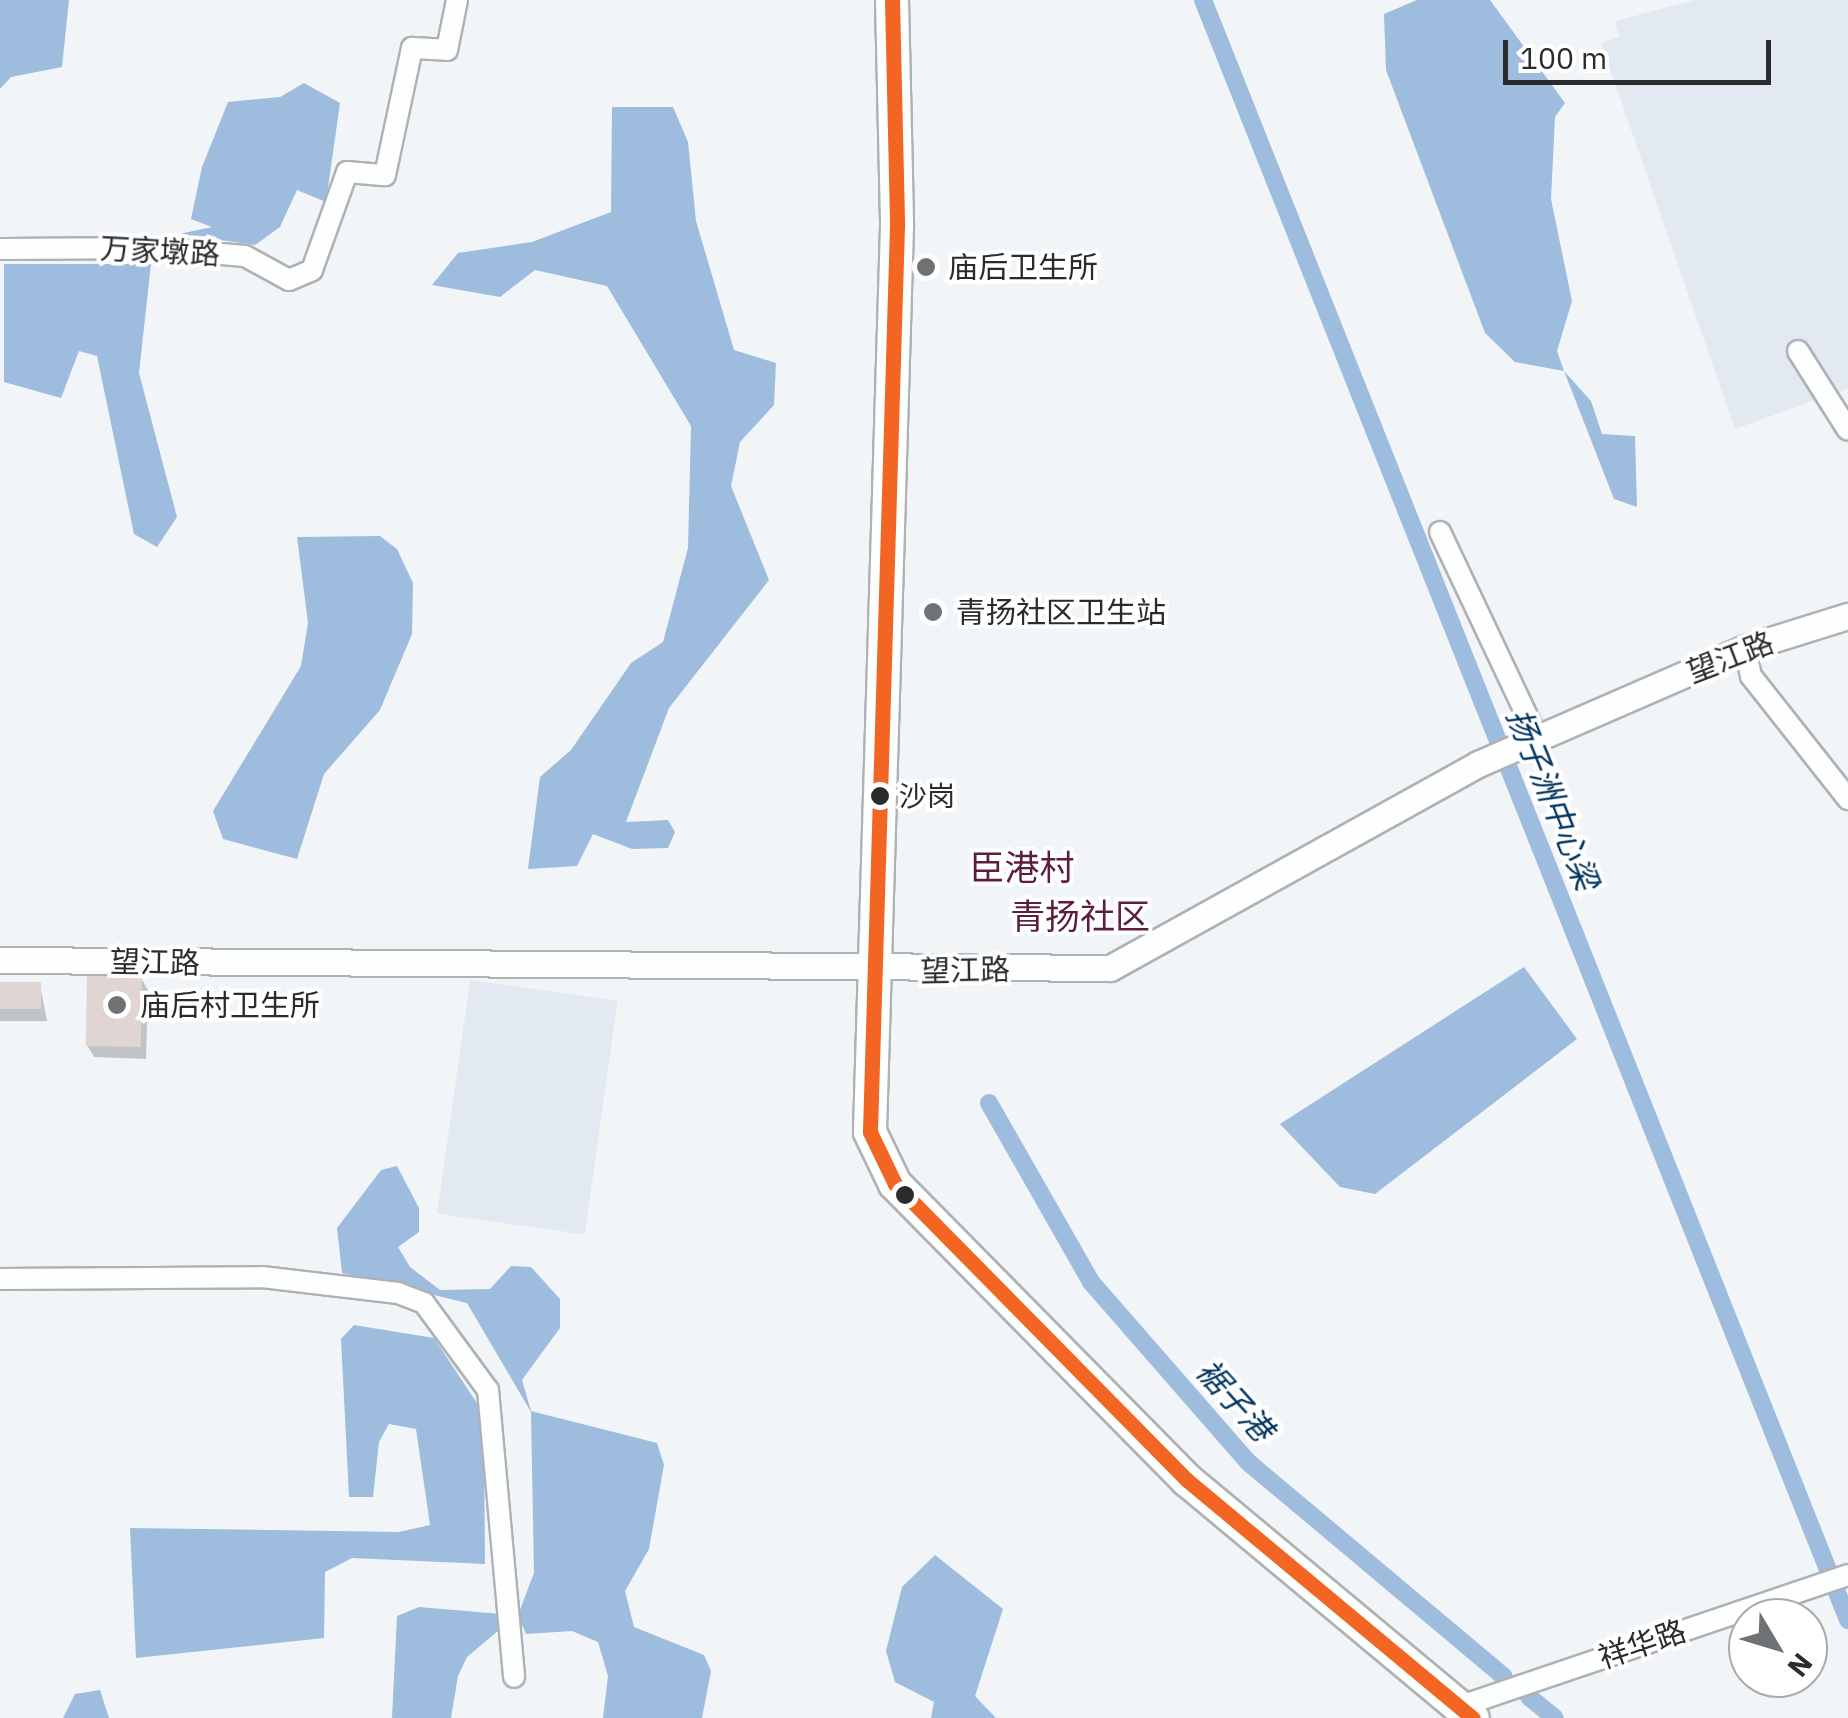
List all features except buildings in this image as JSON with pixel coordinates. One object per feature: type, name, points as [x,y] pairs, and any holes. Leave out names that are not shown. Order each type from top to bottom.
[{"type":"main road","points":[[892,0],[897,226],[879,972],[870,1132],[895,1184],[1187,1480],[1467,1712]]},
{"type":"street","name":"万家墩路","points":[[0,249],[150,248],[245,256],[289,280],[312,270],[347,172],[386,174],[412,48],[447,50],[457,0]]},
{"type":"street","points":[[1798,352],[1848,430]]},
{"type":"street","points":[[1440,532],[1528,742]]},
{"type":"street","name":"望江路","points":[[0,960],[879,972],[1110,968],[1478,764],[1745,648],[1848,616]]},
{"type":"street","points":[[1745,648],[1750,676],[1848,799]]},
{"type":"street","points":[[0,1280],[262,1277],[398,1293],[424,1303],[488,1390],[514,1677]]},
{"type":"street","name":"祥华路","points":[[1467,1712],[1837,1578]]},
{"type":"shaded area","points":[[1695,0],[1848,0],[1848,388],[1735,429],[1601,43],[1619,37],[1615,21]]},
{"type":"shaded area","points":[[470,980],[618,1001],[585,1234],[437,1214]]},
{"type":"water","points":[[0,0],[69,0],[62,67],[11,77],[0,89]]},
{"type":"water","points":[[1417,0],[1490,0],[1565,103],[1555,117],[1551,199],[1572,301],[1557,351],[1564,371],[1515,362],[1485,333],[1386,70],[1384,14]]},
{"type":"water","points":[[304,83],[340,103],[326,202],[297,190],[280,227],[255,245],[179,234],[212,227],[191,219],[202,167],[228,102],[280,97]]},
{"type":"water","points":[[612,107],[673,107],[688,142],[696,221],[734,350],[776,363],[774,405],[740,442],[731,486],[769,580],[669,708],[626,822],[668,820],[675,832],[668,848],[632,849],[593,834],[577,866],[528,869],[540,777],[571,750],[631,663],[663,642],[688,548],[691,426],[607,286],[535,270],[500,297],[432,285],[458,253],[532,242],[611,212]]},
{"type":"water","points":[[4,264],[151,264],[139,373],[177,517],[157,547],[134,534],[97,356],[79,351],[61,398],[4,382]]},
{"type":"water","points":[[1564,371],[1591,401],[1602,434],[1635,436],[1637,507],[1614,499]]},
{"type":"water","points":[[380,536],[397,549],[413,583],[412,634],[380,710],[324,774],[297,859],[223,839],[213,811],[301,666],[308,623],[297,537]]},
{"type":"water","points":[[1524,967],[1577,1039],[1375,1194],[1340,1187],[1280,1124]]},
{"type":"water","points":[[397,1166],[419,1208],[419,1232],[398,1247],[410,1267],[440,1290],[490,1289],[511,1266],[531,1267],[560,1299],[560,1328],[522,1380],[531,1411],[657,1443],[664,1465],[649,1549],[625,1591],[634,1627],[704,1655],[711,1671],[702,1718],[603,1718],[608,1676],[598,1642],[572,1631],[526,1634],[518,1615],[534,1573],[531,1412],[467,1303],[342,1273],[337,1228],[381,1170]]},
{"type":"water","points":[[354,1325],[434,1338],[477,1403],[484,1432],[485,1564],[352,1558],[325,1572],[324,1638],[136,1658],[130,1528],[399,1532],[430,1525],[416,1429],[389,1424],[379,1442],[373,1497],[349,1497],[341,1339]]},
{"type":"water","points":[[935,1555],[1003,1609],[975,1696],[996,1718],[931,1718],[934,1702],[895,1682],[886,1651],[902,1587]]},
{"type":"water","points":[[419,1607],[501,1614],[499,1630],[467,1657],[458,1676],[451,1718],[392,1718],[397,1616]]},
{"type":"water","points":[[100,1690],[109,1718],[63,1718],[75,1694]]},
{"type":"waterway","name":"扬子洲中心梁","points":[[1203,0],[1848,1620]]},
{"type":"waterway","name":"裾子港","points":[[989,1103],[1091,1282],[1248,1462],[1504,1677]]},
{"type":"waterway","points":[[1529,1697],[1555,1718]]},
{"type":"transit line","points":[[892,0],[897,226],[870,1132],[895,1184],[1187,1480],[1473,1718]]},
{"type":"place","name":"庙后卫生所","points":[[926,267]]},
{"type":"place","name":"青扬社区卫生站","points":[[933,612]]},
{"type":"place","name":"沙岗","points":[[880,796]]},
{"type":"place","name":"庙后村卫生所","points":[[117,1005]]},
{"type":"district","name":"臣港村","points":[[1022,867]]},
{"type":"district","name":"青扬社区","points":[[1080,916]]}]
